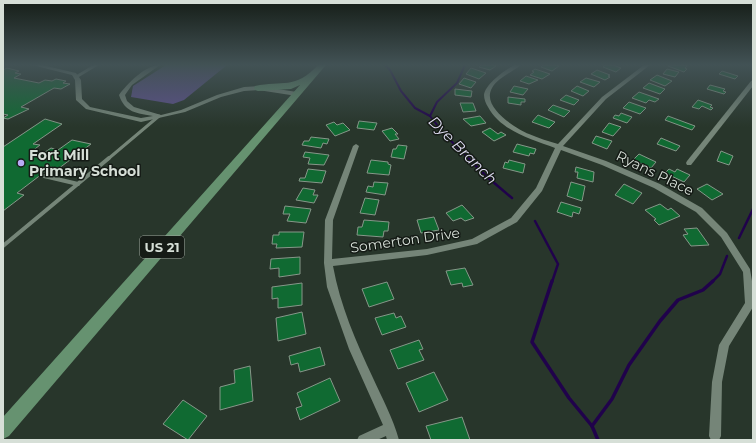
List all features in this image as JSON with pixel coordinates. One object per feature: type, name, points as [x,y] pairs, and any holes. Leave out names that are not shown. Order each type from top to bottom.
[{"type":"main road","points":[[258,88],[292,86]]},
{"type":"main road","name":"US 21","points":[[3,430],[304,86]]},
{"type":"street","points":[[78,86],[79,100],[88,108],[141,120],[183,111],[231,92],[258,88],[297,94]]},
{"type":"street","points":[[129,86],[122,95],[123,101],[132,110],[159,116]]},
{"type":"street","name":"Ryans Place","points":[[491,86],[487,95],[489,103],[494,112],[503,121],[526,135],[604,163],[657,186],[699,210],[724,235],[747,272],[750,304],[724,345],[717,382],[715,436]]},
{"type":"street","name":"Somerton Drive","points":[[328,264],[427,252],[474,242],[514,220],[539,189],[559,147],[604,98],[620,86]]},
{"type":"street","points":[[689,163],[750,86]]},
{"type":"street","points":[[356,146],[329,220],[328,264],[332,287],[354,349],[392,434],[363,440]]},
{"type":"lane","points":[[3,246],[159,116]]},
{"type":"lane","points":[[44,176],[78,184]]},
{"type":"shaded area","points":[[133,86],[202,86],[184,100],[173,104],[131,97]]},
{"type":"building","points":[[3,86],[67,86],[61,89],[54,88],[21,107],[29,109],[8,119],[3,118],[8,115],[3,114]]},
{"type":"building","points":[[464,86],[473,86],[471,88]]},
{"type":"building","points":[[514,86],[528,89],[523,95],[510,92]]},
{"type":"building","points":[[577,86],[589,91],[583,96],[571,91]]},
{"type":"building","points":[[646,86],[656,86],[665,89],[660,94],[643,88]]},
{"type":"building","points":[[709,86],[713,86],[725,89],[723,91],[726,92],[724,94],[707,89]]},
{"type":"building","points":[[455,89],[472,91],[471,97],[455,95]]},
{"type":"building","points":[[639,92],[659,99],[655,102],[649,100],[646,103],[632,98]]},
{"type":"building","points":[[566,95],[579,100],[574,105],[560,100]]},
{"type":"building","points":[[508,97],[525,99],[525,102],[521,102],[521,105],[508,103]]},
{"type":"building","points":[[698,100],[712,105],[710,107],[713,108],[711,110],[702,106],[699,109],[692,107]]},
{"type":"building","points":[[629,102],[646,108],[640,114],[623,108]]},
{"type":"building","points":[[460,103],[473,103],[476,111],[463,112]]},
{"type":"building","points":[[553,105],[570,111],[564,117],[548,110]]},
{"type":"building","points":[[621,113],[632,117],[627,123],[613,118],[615,115],[619,116]]},
{"type":"building","points":[[538,115],[555,122],[549,128],[532,122]]},
{"type":"building","points":[[480,116],[486,123],[471,126],[463,119]]},
{"type":"building","points":[[668,116],[695,126],[692,130],[665,120]]},
{"type":"building","points":[[45,119],[62,124],[33,144],[40,145],[30,154],[37,156],[41,155],[51,148],[58,150],[72,140],[91,144],[58,169],[51,167],[17,193],[24,195],[3,211],[3,147]]},
{"type":"building","points":[[359,121],[377,123],[374,130],[357,128]]},
{"type":"building","points":[[334,122],[337,125],[343,123],[350,130],[335,136],[326,125]]},
{"type":"building","points":[[609,123],[621,127],[613,136],[602,132]]},
{"type":"building","points":[[392,128],[398,134],[395,134],[399,139],[390,141],[382,131]]},
{"type":"building","points":[[490,128],[498,134],[501,132],[506,135],[494,141],[482,132]]},
{"type":"building","points":[[596,136],[612,141],[607,149],[592,143]]},
{"type":"building","points":[[311,137],[329,139],[327,144],[323,143],[321,148],[302,145],[304,141],[309,141]]},
{"type":"building","points":[[661,138],[680,146],[676,151],[657,144]]},
{"type":"building","points":[[517,144],[536,149],[534,154],[530,153],[529,156],[513,152]]},
{"type":"building","points":[[398,145],[407,146],[404,159],[391,157],[393,149],[396,149]]},
{"type":"building","points":[[721,151],[733,156],[729,165],[717,161]]},
{"type":"building","points":[[305,152],[329,155],[324,165],[308,164],[310,158],[303,157]]},
{"type":"building","points":[[639,154],[656,162],[651,168],[633,160]]},
{"type":"building","points":[[371,160],[388,162],[388,164],[391,165],[389,175],[367,173]]},
{"type":"building","points":[[509,160],[525,164],[523,173],[503,168],[505,162],[508,163]]},
{"type":"building","points":[[576,167],[594,172],[593,182],[577,178],[578,172],[575,172]]},
{"type":"building","points":[[308,169],[326,171],[322,183],[299,181],[300,178],[305,178]]},
{"type":"building","points":[[669,169],[675,172],[677,169],[690,175],[684,182],[665,173]]},
{"type":"building","points":[[374,182],[388,183],[385,195],[366,192],[368,186],[373,187]]},
{"type":"building","points":[[571,182],[585,186],[582,201],[567,196]]},
{"type":"building","points":[[624,184],[642,193],[633,204],[615,195]]},
{"type":"building","points":[[707,184],[723,194],[712,200],[697,189]]},
{"type":"building","points":[[303,188],[315,190],[313,195],[318,195],[314,203],[296,200]]},
{"type":"building","points":[[365,198],[379,200],[375,215],[360,213]]},
{"type":"building","points":[[561,202],[581,208],[579,214],[573,212],[572,217],[557,212]]},
{"type":"building","points":[[660,204],[668,210],[671,208],[680,216],[659,225],[654,220],[656,219],[645,210]]},
{"type":"building","points":[[462,205],[474,218],[465,221],[461,218],[453,221],[446,213]]},
{"type":"building","points":[[285,206],[311,209],[306,223],[287,221],[290,214],[283,214]]},
{"type":"building","points":[[434,217],[439,230],[421,233],[417,220]]},
{"type":"building","points":[[364,220],[389,222],[388,231],[384,231],[383,237],[357,235],[358,227],[362,227]]},
{"type":"building","points":[[697,228],[709,245],[691,246],[683,235],[688,234],[684,229]]},
{"type":"building","points":[[279,232],[304,232],[302,247],[276,248],[277,244],[272,244],[273,235],[279,235]]},
{"type":"building","points":[[300,257],[300,274],[279,277],[279,268],[270,269],[271,259]]},
{"type":"building","points":[[465,268],[473,285],[463,287],[462,283],[451,285],[446,271]]},
{"type":"building","points":[[387,282],[394,299],[369,307],[362,289]]},
{"type":"building","points":[[302,283],[302,305],[278,308],[278,298],[272,299],[272,287]]},
{"type":"building","points":[[302,312],[306,334],[278,341],[276,318]]},
{"type":"building","points":[[394,313],[396,318],[401,316],[406,327],[382,335],[375,318]]},
{"type":"building","points":[[419,340],[423,349],[419,350],[424,360],[398,369],[390,350]]},
{"type":"building","points":[[320,347],[325,365],[300,372],[298,363],[291,365],[289,356]]},
{"type":"building","points":[[250,366],[253,401],[220,410],[220,387],[235,383],[234,370]]},
{"type":"building","points":[[434,372],[448,400],[419,412],[406,383]]},
{"type":"building","points":[[330,378],[340,401],[300,420],[296,408],[302,406],[297,393]]},
{"type":"building","points":[[183,400],[207,416],[188,440],[163,424]]},
{"type":"building","points":[[462,417],[470,440],[431,440],[426,426]]},
{"type":"waterway","name":"Dye Branch","points":[[398,86],[415,108],[430,116]]},
{"type":"waterway","points":[[430,116],[437,102],[454,86]]},
{"type":"waterway","name":"Dye Branch","points":[[430,116],[445,135],[486,176],[512,198]]},
{"type":"waterway","points":[[739,238],[753,209]]},
{"type":"waterway","name":"Dye Branch","points":[[535,221],[558,264],[552,282]]},
{"type":"waterway","points":[[713,281],[720,274],[727,256]]},
{"type":"waterway","name":"Dye Branch","points":[[552,281],[532,342],[569,398],[592,426]]},
{"type":"waterway","points":[[592,426],[612,399],[629,365],[660,321],[678,300],[703,290],[713,281]]},
{"type":"waterway","name":"Dye Branch","points":[[592,426],[598,440]]},
{"type":"place","name":"Fort Mill Primary School","points":[[21,163]]}]
